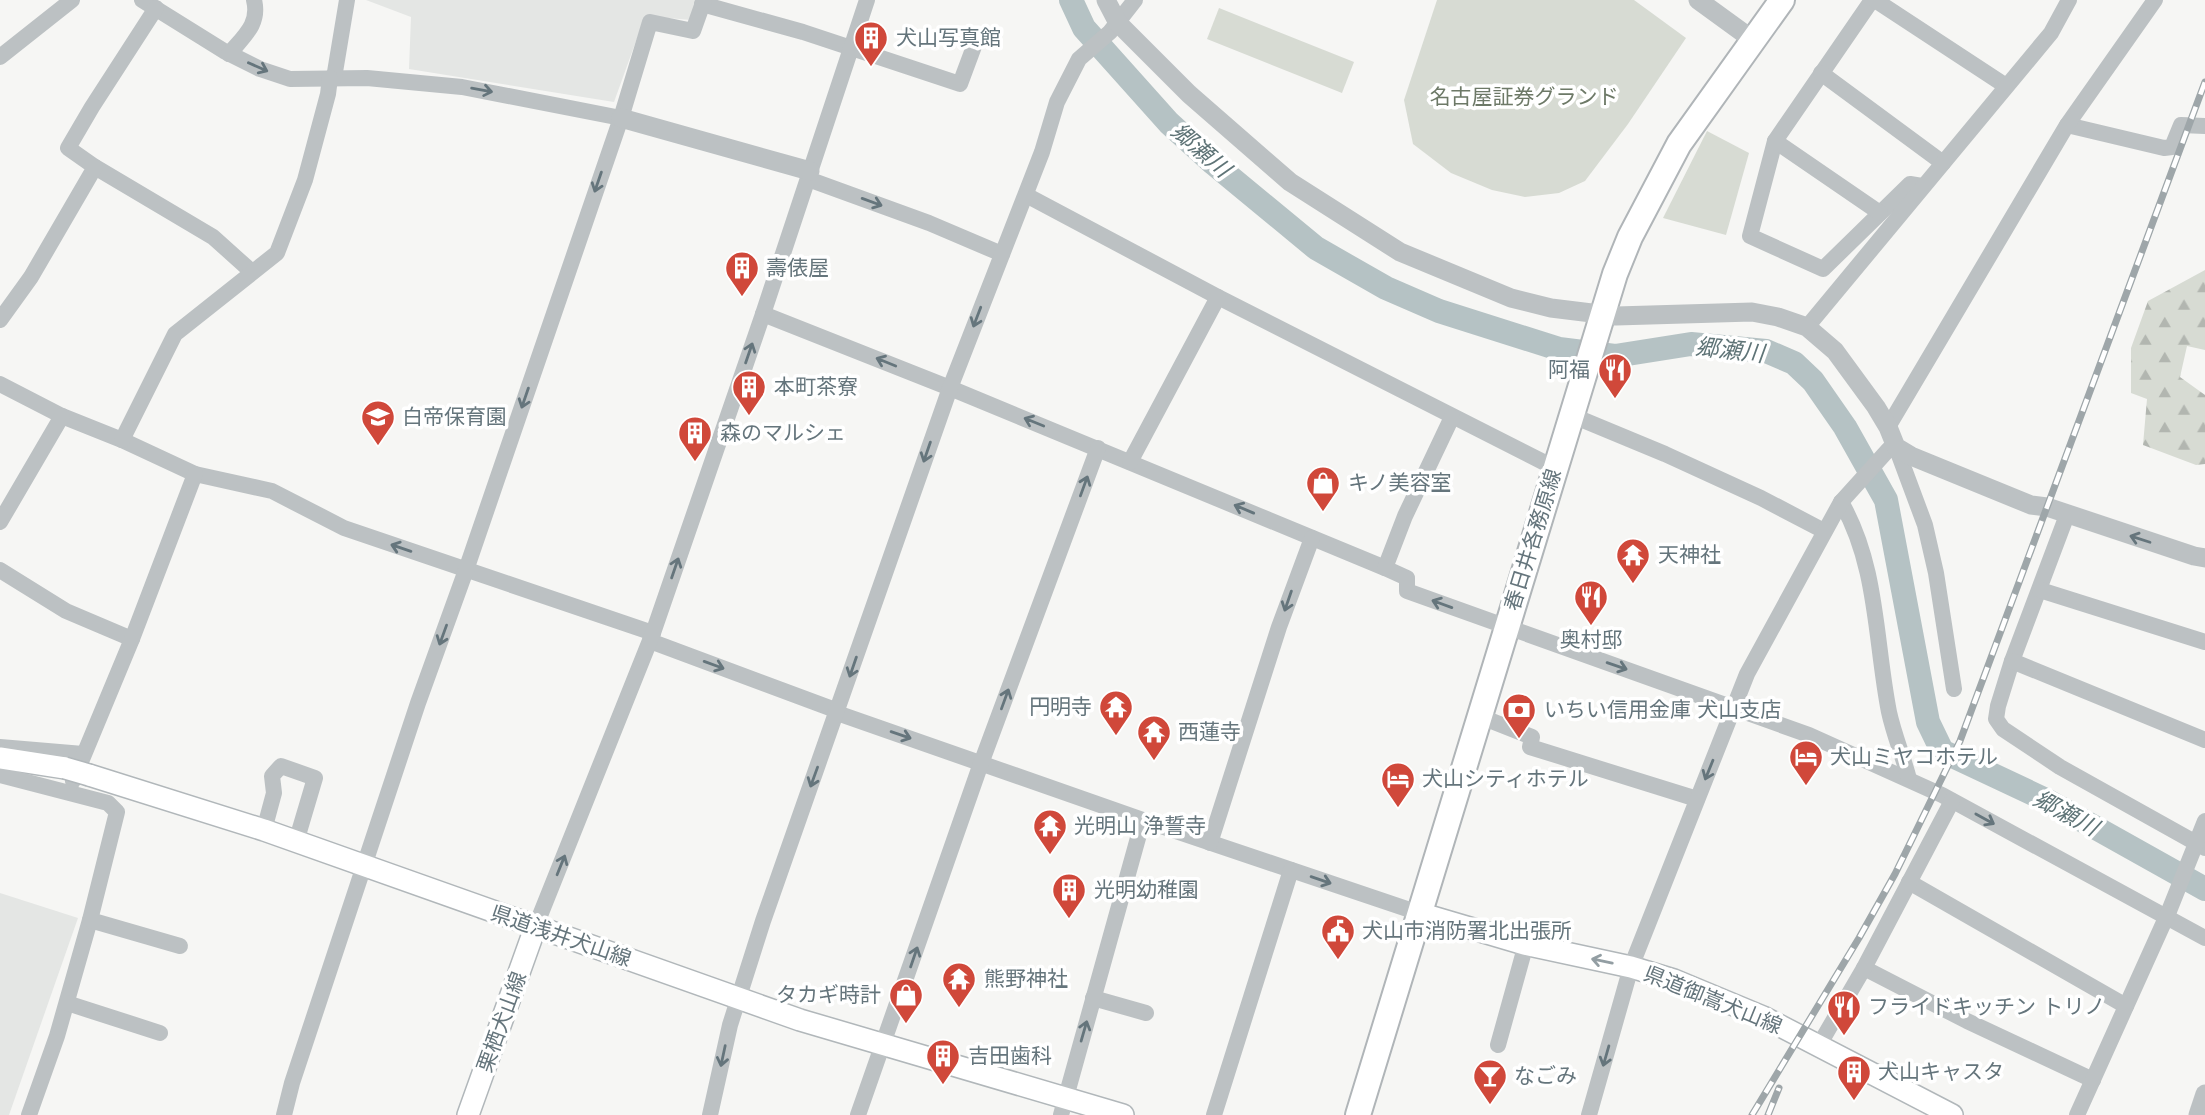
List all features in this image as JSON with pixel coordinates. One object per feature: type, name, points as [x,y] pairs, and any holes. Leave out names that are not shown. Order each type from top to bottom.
[{"type":"main road","name":"春日井各務原線","points":[[1358,1115],[1615,274],[1630,237],[1663,172],[1702,111],[1782,0]]},
{"type":"main road","name":"県道浅井犬山線","points":[[0,758],[64,768],[264,830],[800,1020],[883,1044],[1063,1106],[1123,1115]]},
{"type":"main road","name":"県道御嵩犬山線","points":[[1419,913],[1525,944],[1631,967],[1674,980],[1763,1017],[1952,1115]]},
{"type":"main road","name":"栗栖犬山線","points":[[468,1115],[536,928]]},
{"type":"street","points":[[0,57],[72,0]]},
{"type":"street","points":[[229,54],[252,25],[257,14],[254,0]]},
{"type":"street","points":[[122,440],[175,334],[277,253],[305,180],[332,78],[347,0]]},
{"type":"street","points":[[536,928],[651,637],[763,314],[867,0]]},
{"type":"street","points":[[1106,0],[1114,28],[1290,182],[1400,252],[1511,298],[1600,324],[1752,312],[1807,327],[1835,351],[1888,427],[1889,452],[1925,525],[1936,573],[1954,689]]},
{"type":"street","points":[[710,1115],[738,998],[950,388],[1026,195],[1057,102],[1079,59],[1114,28],[1135,0]]},
{"type":"street","points":[[1698,0],[1753,40]]},
{"type":"street","points":[[1922,186],[1910,184],[1824,269],[1750,236],[1774,141],[1874,0],[2006,86]]},
{"type":"street","points":[[1888,427],[2067,125],[2155,0]]},
{"type":"street","points":[[284,1115],[363,865],[621,118],[650,22],[693,31],[703,2],[960,84],[976,41],[990,35]]},
{"type":"street","points":[[1807,327],[2051,33],[2064,2]]},
{"type":"street","points":[[253,271],[213,237],[68,148],[149,4],[229,54],[260,69],[290,79],[332,78],[462,87],[621,118],[809,175],[1002,254]]},
{"type":"street","points":[[1821,73],[1943,163]]},
{"type":"street","points":[[2067,125],[2164,148],[2172,147],[2181,125],[2205,126]]},
{"type":"street","points":[[1774,141],[1880,213]]},
{"type":"street","points":[[0,320],[31,277],[95,167]]},
{"type":"street","points":[[1026,195],[1218,297],[1555,468]]},
{"type":"street","points":[[1130,462],[1218,297]]},
{"type":"street","points":[[763,314],[950,388],[1385,568],[1407,578],[1407,592],[1809,735],[1952,801],[2167,914],[2205,938]]},
{"type":"street","points":[[0,384],[62,416],[195,474],[272,491],[344,528],[537,592],[837,712],[1143,820],[1419,913]]},
{"type":"street","points":[[1571,415],[1677,460],[1824,531]]},
{"type":"street","points":[[0,522],[62,416]]},
{"type":"street","points":[[1385,568],[1405,516],[1452,417]]},
{"type":"street","points":[[858,1115],[981,763],[1098,449]]},
{"type":"street","points":[[1590,1115],[1631,967],[1746,674],[1841,502],[1889,452]]},
{"type":"street","points":[[1889,452],[1911,456],[2031,505],[2046,507],[2205,558]]},
{"type":"street","points":[[69,792],[132,639],[195,474]]},
{"type":"street","points":[[1841,502],[1867,563],[1889,711],[1909,779]]},
{"type":"street","points":[[2067,515],[2012,661],[1996,719],[2003,729],[2060,767],[2199,846]]},
{"type":"street","points":[[1210,843],[1283,616],[1312,538]]},
{"type":"street","points":[[0,570],[66,611],[132,639]]},
{"type":"street","points":[[2040,590],[2205,642]]},
{"type":"street","points":[[2012,661],[2205,740]]},
{"type":"street","points":[[1479,716],[1532,737],[1530,747],[1697,799]]},
{"type":"street","points":[[0,740],[21,743],[31,748]]},
{"type":"street","points":[[0,747],[83,754]]},
{"type":"street","points":[[264,830],[274,793],[272,776],[281,766],[315,778],[296,842]]},
{"type":"street","points":[[0,775],[108,803],[117,811],[67,1003],[29,1115]]},
{"type":"street","points":[[1818,1047],[1864,968],[1952,801]]},
{"type":"street","points":[[1063,1106],[1143,820]]},
{"type":"street","points":[[2077,1115],[2199,846],[2205,821]]},
{"type":"street","points":[[1213,1115],[1291,870]]},
{"type":"street","points":[[1909,882],[2126,1006]]},
{"type":"street","points":[[90,920],[180,946]]},
{"type":"street","points":[[1498,1045],[1525,944]]},
{"type":"street","points":[[1864,968],[2093,1080]]},
{"type":"street","points":[[1093,998],[1146,1013]]},
{"type":"street","points":[[67,1003],[160,1033]]},
{"type":"street","points":[[2197,1115],[2205,1094]]},
{"type":"shaded area","points":[[366,0],[697,0],[691,20],[645,16],[614,102],[409,69],[411,17]]},
{"type":"shaded area","points":[[0,893],[78,918],[9,1115],[0,1115]]},
{"type":"green space","name":"名古屋証券グランド","points":[[1437,0],[1634,0],[1686,38],[1628,124],[1585,181],[1559,193],[1525,197],[1492,190],[1451,173],[1413,144],[1404,100]]},
{"type":"green space","points":[[1219,8],[1354,62],[1342,93],[1207,39]]},
{"type":"green space","points":[[1707,131],[1749,153],[1726,235],[1663,218]]},
{"type":"green space","points":[[2205,270],[2205,350],[2187,346],[2180,377],[2205,395],[2205,464],[2196,465],[2143,445],[2147,399],[2131,393],[2131,348],[2148,301]]},
{"type":"waterway","name":"郷瀬川","points":[[1071,0],[1084,28],[1169,123],[1316,248],[1386,288],[1439,311],[1559,349],[1615,356],[1691,344],[1766,351],[1794,363],[1813,381],[1845,427],[1886,500],[1928,722],[1942,751],[2046,800],[2205,889]]},
{"type":"railway","points":[[1752,1115],[1895,874],[1960,741],[2205,82]]},
{"type":"railway","points":[[1768,1115],[1779,1088]]},
{"type":"place","name":"犬山写真館","points":[[871,68]]},
{"type":"place","name":"壽俵屋","points":[[742,298]]},
{"type":"place","name":"阿福","points":[[1615,400]]},
{"type":"place","name":"本町茶寮","points":[[749,417]]},
{"type":"place","name":"白帝保育園","points":[[378,447]]},
{"type":"place","name":"森のマルシェ","points":[[695,463]]},
{"type":"place","name":"キノ美容室","points":[[1323,513]]},
{"type":"place","name":"天神社","points":[[1633,585]]},
{"type":"place","name":"奥村邸","points":[[1591,627]]},
{"type":"place","name":"円明寺","points":[[1116,737]]},
{"type":"place","name":"いちい信用金庫 犬山支店","points":[[1519,740]]},
{"type":"place","name":"西蓮寺","points":[[1154,762]]},
{"type":"place","name":"犬山ミヤコホテル","points":[[1806,787]]},
{"type":"place","name":"犬山シティホテル","points":[[1398,809]]},
{"type":"place","name":"光明山 浄誓寺","points":[[1050,856]]},
{"type":"place","name":"光明幼稚園","points":[[1069,920]]},
{"type":"place","name":"犬山市消防署北出張所","points":[[1338,961]]},
{"type":"place","name":"熊野神社","points":[[959,1009]]},
{"type":"place","name":"タカギ時計","points":[[906,1025]]},
{"type":"place","name":"フライドキッチン トリノ","points":[[1844,1037]]},
{"type":"place","name":"吉田歯科","points":[[943,1086]]},
{"type":"place","name":"犬山キャスタ","points":[[1854,1102]]},
{"type":"place","name":"なごみ","points":[[1490,1106]]}]
